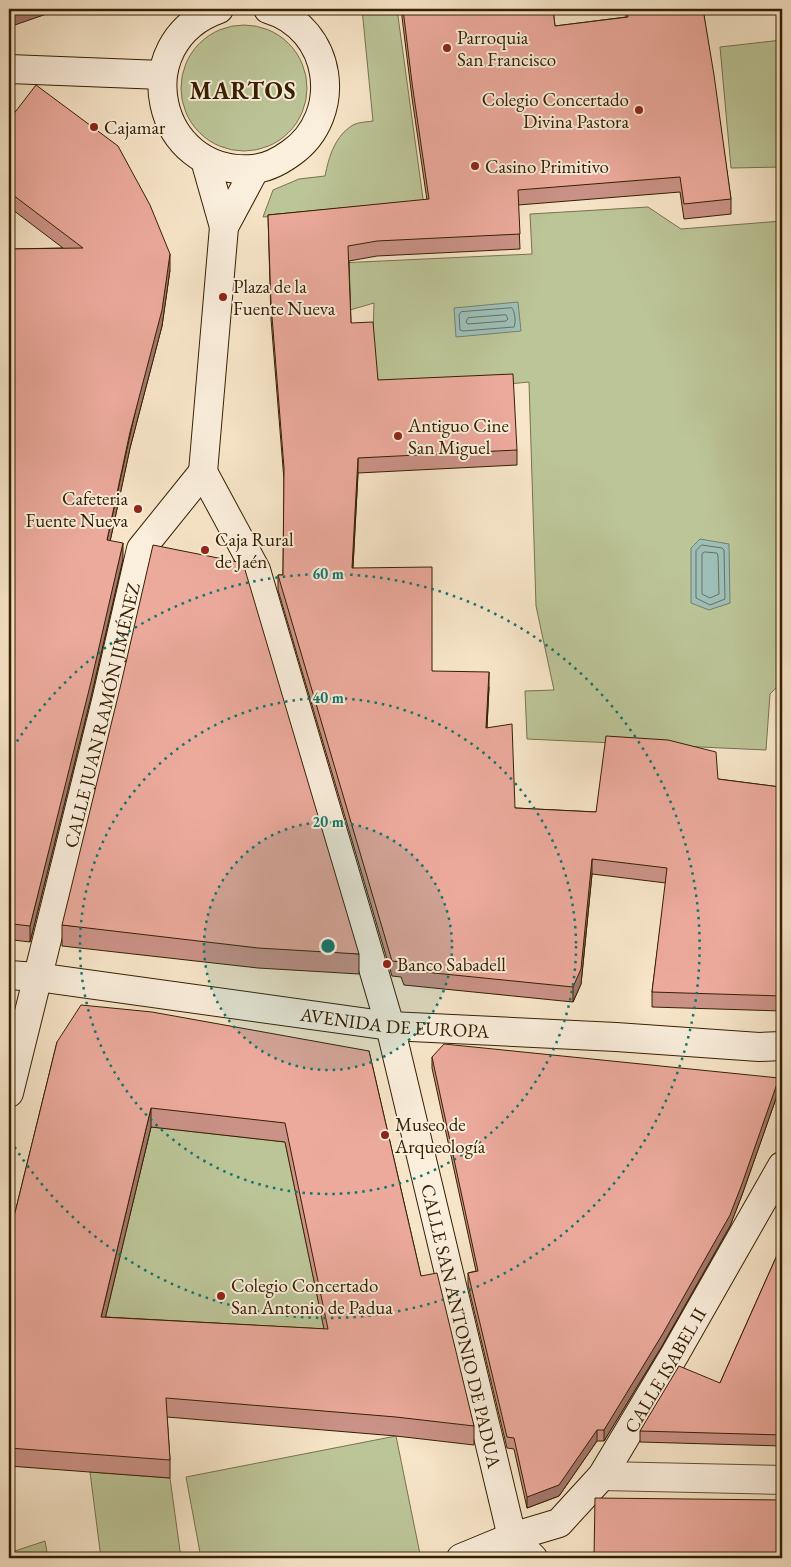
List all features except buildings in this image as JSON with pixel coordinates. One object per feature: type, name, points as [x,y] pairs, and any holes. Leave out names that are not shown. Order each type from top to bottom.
[{"type":"street","points":[[219,9],[205,14],[185,29],[169,50],[162,74],[162,100],[170,124],[185,145],[205,160],[229,169],[255,169],[280,161],[302,146],[318,124],[325,99],[325,72],[316,47],[300,18],[268,9]]},
{"type":"street","points":[[9,69],[162,74]]},
{"type":"street","points":[[203,472],[224,227],[205,160]]},
{"type":"street","points":[[224,227],[255,169]]},
{"type":"street","name":"CALLE JUAN RAMÓN JIMÉNEZ","points":[[9,1093],[36,977],[108,692],[141,549],[203,472]]},
{"type":"street","name":"CALLE SAN ANTONIO DE PADUA","points":[[203,472],[256,570],[390,1026],[512,1537]]},
{"type":"street","name":"AVENIDA DE EUROPA","points":[[9,975],[36,977],[390,1026],[616,1037],[759,1047],[782,1046]]},
{"type":"street","name":"CALLE ISABEL II","points":[[461,1558],[512,1537],[559,1523],[602,1476],[675,1354],[782,1166]]},
{"type":"street","points":[[602,1476],[782,1480]]},
{"type":"street","points":[[512,1537],[532,1558]]},
{"type":"green space","points":[[362,9],[397,9],[424,206],[263,217],[273,190],[299,179],[325,176],[331,154],[342,135],[355,124],[373,121]]},
{"type":"green space","points":[[244,25],[268,30],[289,43],[302,64],[307,88],[302,112],[289,133],[268,146],[244,151],[220,146],[199,133],[186,112],[181,88],[186,64],[199,43],[220,30]]},
{"type":"green space","points":[[782,40],[782,167],[731,168],[720,47]]},
{"type":"green space","points":[[648,207],[681,229],[782,221],[780,684],[770,694],[766,750],[527,739],[525,691],[554,690],[536,606],[529,382],[378,397],[373,337],[374,303],[343,312],[339,263],[532,254],[530,214]]},
{"type":"green space","points":[[151,1127],[285,1142],[328,1347],[101,1336]]},
{"type":"green space","points":[[396,1436],[420,1554],[403,1558],[201,1558],[186,1477]]},
{"type":"green space","points":[[90,1472],[170,1478],[181,1558],[101,1558]]},
{"type":"green space","points":[[45,1541],[48,1558],[9,1558],[9,1553]]},
{"type":"water","points":[[518,302],[521,331],[456,337],[454,308]]},
{"type":"water","points":[[700,539],[729,544],[730,603],[709,610],[691,603],[691,548]]},
{"type":"place","name":"Parroquia San Francisco","points":[[447,48]]},
{"type":"place","name":"Colegio Concertado Divina Pastora","points":[[639,110]]},
{"type":"place","name":"Cajamar","points":[[94,127]]},
{"type":"place","name":"Casino Primitivo","points":[[475,166]]},
{"type":"place","name":"Plaza de la Fuente Nueva","points":[[223,297]]},
{"type":"place","name":"Antiguo Cine San Miguel","points":[[398,436]]},
{"type":"place","name":"Cafeteria Fuente Nueva","points":[[138,509]]},
{"type":"place","name":"Caja Rural de Jaén","points":[[205,550]]},
{"type":"place","name":"Banco Sabadell","points":[[387,964]]},
{"type":"place","name":"Museo de Arqueología","points":[[385,1135]]},
{"type":"place","name":"Colegio Concertado San Antonio de Padua","points":[[221,1296]]},
{"type":"district","name":"MARTOS","points":[[243,90]]}]
